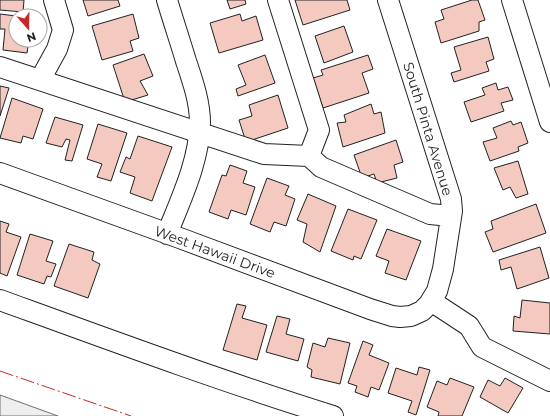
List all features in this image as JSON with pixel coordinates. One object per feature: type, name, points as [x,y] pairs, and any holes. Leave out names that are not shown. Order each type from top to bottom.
[{"type":"street","points":[[40,80],[57,49],[63,30],[54,0]]},
{"type":"street","points":[[167,0],[195,90],[199,107],[200,124],[197,149],[191,172],[168,234]]},
{"type":"street","points":[[278,0],[319,130],[309,156]]},
{"type":"street","name":"South Pinta Avenue","points":[[388,0],[451,199],[452,211],[443,269],[437,292],[430,302]]},
{"type":"street","points":[[512,0],[550,122]]},
{"type":"street","points":[[0,67],[264,154],[309,156],[321,168],[430,214],[451,216]]},
{"type":"street","name":"West Hawaii Drive","points":[[0,173],[392,316],[411,316],[422,311],[430,302]]},
{"type":"street","points":[[0,300],[269,396],[333,416]]},
{"type":"street","points":[[430,302],[469,326],[482,347],[550,381]]},
{"type":"shaded area","points":[[0,395],[58,416],[0,416]]},
{"type":"building","points":[[0,0],[24,0],[23,8],[8,8],[8,11],[0,10]]},
{"type":"building","points":[[83,0],[118,0],[120,6],[88,16]]},
{"type":"building","points":[[227,0],[245,0],[246,4],[230,9]]},
{"type":"building","points":[[295,0],[347,0],[350,10],[303,25]]},
{"type":"building","points":[[472,0],[478,0],[485,20],[479,22],[479,31],[441,43],[435,22],[444,19],[441,10]]},
{"type":"building","points":[[0,14],[8,15],[8,48],[28,48],[27,53],[3,50],[5,29],[0,29]]},
{"type":"building","points":[[133,14],[139,38],[130,41],[133,51],[102,60],[92,26]]},
{"type":"building","points":[[240,14],[242,21],[256,16],[263,40],[219,53],[210,23]]},
{"type":"building","points":[[344,26],[353,52],[324,63],[315,36]]},
{"type":"building","points":[[488,37],[494,59],[486,62],[489,71],[454,82],[451,73],[461,70],[454,47]]},
{"type":"building","points":[[144,54],[153,76],[140,81],[148,95],[125,102],[113,65]]},
{"type":"building","points":[[265,55],[275,83],[238,96],[236,89],[246,85],[238,65]]},
{"type":"building","points":[[368,55],[373,69],[362,73],[369,93],[323,108],[313,78],[323,75],[321,70]]},
{"type":"building","points":[[496,83],[498,90],[508,87],[513,100],[501,103],[504,111],[471,122],[464,102],[485,95],[482,88]]},
{"type":"building","points":[[0,86],[9,88],[0,116]]},
{"type":"building","points":[[278,95],[288,128],[246,142],[239,120],[252,116],[249,105]]},
{"type":"building","points":[[12,98],[43,109],[33,139],[23,136],[21,143],[0,138]]},
{"type":"building","points":[[371,104],[374,114],[381,112],[385,133],[343,147],[337,123],[346,122],[344,115]]},
{"type":"building","points":[[55,117],[83,125],[72,161],[65,160],[70,140],[66,139],[62,147],[46,143]]},
{"type":"building","points":[[511,121],[513,125],[521,122],[528,143],[518,147],[519,151],[490,161],[483,142],[497,138],[493,128]]},
{"type":"building","points":[[98,124],[127,133],[111,181],[97,177],[102,164],[87,159]]},
{"type":"building","points":[[138,136],[172,147],[152,201],[130,193],[135,177],[120,172],[126,157],[130,159]]},
{"type":"building","points":[[396,140],[403,162],[394,165],[397,178],[377,183],[374,174],[362,178],[354,155]]},
{"type":"building","points":[[518,161],[528,194],[516,198],[510,187],[503,190],[494,168]]},
{"type":"building","points":[[230,165],[247,171],[243,183],[255,187],[246,215],[231,210],[228,219],[209,212],[222,175],[226,176]]},
{"type":"building","points":[[267,178],[289,186],[285,195],[295,199],[286,226],[274,222],[270,232],[250,224]]},
{"type":"building","points":[[308,194],[336,206],[320,252],[303,242],[307,224],[297,220]]},
{"type":"building","points":[[536,204],[546,233],[493,252],[485,232],[493,229],[491,221]]},
{"type":"building","points":[[348,209],[377,220],[361,259],[354,256],[353,260],[331,251]]},
{"type":"building","points":[[0,221],[9,224],[6,232],[21,237],[7,276],[0,273]]},
{"type":"building","points":[[387,229],[421,241],[406,280],[385,273],[389,261],[376,256]]},
{"type":"building","points":[[30,234],[53,241],[46,261],[56,264],[51,277],[47,276],[44,284],[17,275]]},
{"type":"building","points":[[69,244],[94,252],[92,260],[100,264],[88,298],[54,286]]},
{"type":"building","points":[[540,247],[549,278],[517,289],[511,267],[501,270],[499,260]]},
{"type":"building","points":[[522,300],[550,303],[550,334],[513,331],[514,316],[520,318]]},
{"type":"building","points":[[237,304],[246,306],[242,318],[267,325],[257,360],[223,350]]},
{"type":"building","points":[[277,316],[290,319],[286,334],[304,339],[298,361],[266,352]]},
{"type":"building","points":[[328,338],[350,343],[340,384],[311,377],[312,370],[307,367],[313,343],[325,347]]},
{"type":"building","points":[[363,341],[373,345],[369,355],[389,363],[379,390],[371,387],[368,397],[355,392],[357,386],[348,383]]},
{"type":"building","points":[[419,367],[430,370],[416,415],[408,412],[412,401],[388,393],[396,368],[417,375]]},
{"type":"building","points":[[450,378],[474,387],[462,416],[438,416],[439,412],[427,407],[437,381],[447,385]]},
{"type":"building","points":[[505,378],[523,388],[508,413],[480,397],[488,380],[500,386]]},
{"type":"power","points":[[0,371],[131,416]]}]
